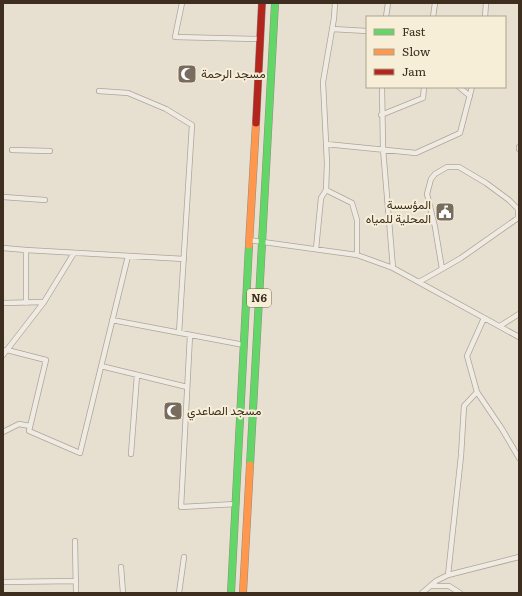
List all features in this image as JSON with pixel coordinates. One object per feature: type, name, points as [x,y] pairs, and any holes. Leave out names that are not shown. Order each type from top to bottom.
[{"type":"main road","name":"N6","points":[[231,593],[262,3]]},
{"type":"main road","name":"N6","points":[[243,593],[275,3]]},
{"type":"main road","points":[[259,59],[272,61]]},
{"type":"main road","points":[[246,306],[259,307]]},
{"type":"street","points":[[182,3],[175,37],[260,40]]},
{"type":"street","points":[[316,249],[321,198],[326,190],[326,144],[323,82],[335,3]]},
{"type":"street","points":[[386,16],[388,3]]},
{"type":"street","points":[[433,16],[435,3]]},
{"type":"street","points":[[485,16],[486,3]]},
{"type":"street","points":[[332,29],[366,31]]},
{"type":"street","points":[[382,88],[381,115],[383,149],[393,268]]},
{"type":"street","points":[[381,115],[423,98],[424,88]]},
{"type":"street","points":[[461,88],[470,96]]},
{"type":"street","points":[[326,144],[416,153],[460,133],[472,88]]},
{"type":"street","points":[[99,91],[128,93],[166,109],[192,125],[179,334]]},
{"type":"street","points":[[12,150],[50,150]]},
{"type":"street","points":[[419,282],[461,258],[518,218],[518,209],[509,200],[486,183],[459,167],[447,167],[441,170],[431,179],[428,187],[427,194],[435,227],[442,268]]},
{"type":"street","points":[[326,190],[352,203],[357,220],[357,255]]},
{"type":"street","points":[[3,197],[44,200]]},
{"type":"street","points":[[249,240],[357,255],[393,268],[519,337]]},
{"type":"street","points":[[3,248],[184,259]]},
{"type":"street","points":[[26,250],[26,303]]},
{"type":"street","points":[[3,355],[5,350],[44,302],[74,253]]},
{"type":"street","points":[[5,350],[46,360],[29,430],[80,453],[128,256]]},
{"type":"street","points":[[3,303],[44,302]]},
{"type":"street","points":[[500,326],[519,314]]},
{"type":"street","points":[[484,318],[467,356],[477,392],[502,429],[519,458]]},
{"type":"street","points":[[112,320],[179,334],[244,345]]},
{"type":"street","points":[[190,335],[181,506],[236,504]]},
{"type":"street","points":[[101,366],[187,387]]},
{"type":"street","points":[[131,454],[137,375]]},
{"type":"street","points":[[448,575],[461,456],[464,406],[477,392]]},
{"type":"street","points":[[3,432],[19,424],[30,426]]},
{"type":"street","points":[[3,425],[9,429]]},
{"type":"street","points":[[75,541],[76,593]]},
{"type":"street","points":[[179,593],[184,557]]},
{"type":"street","points":[[422,593],[436,581],[448,575],[519,557]]},
{"type":"street","points":[[121,567],[123,593]]},
{"type":"street","points":[[3,582],[76,581]]},
{"type":"street","points":[[431,586],[449,586],[460,593]]},
{"type":"traffic: fast","points":[[250,465],[275,3]]},
{"type":"traffic: fast","points":[[231,593],[249,245]]},
{"type":"traffic: slow","points":[[249,245],[256,123]]},
{"type":"traffic: slow","points":[[243,593],[250,465]]},
{"type":"traffic: jam","points":[[256,123],[262,3]]},
{"type":"place","name":"مسجد الرحمة","points":[[187,74]]},
{"type":"place","name":"المؤسسة المحلية للمياه","points":[[445,212]]},
{"type":"place","name":"مسجد الصاعدي","points":[[173,411]]}]
